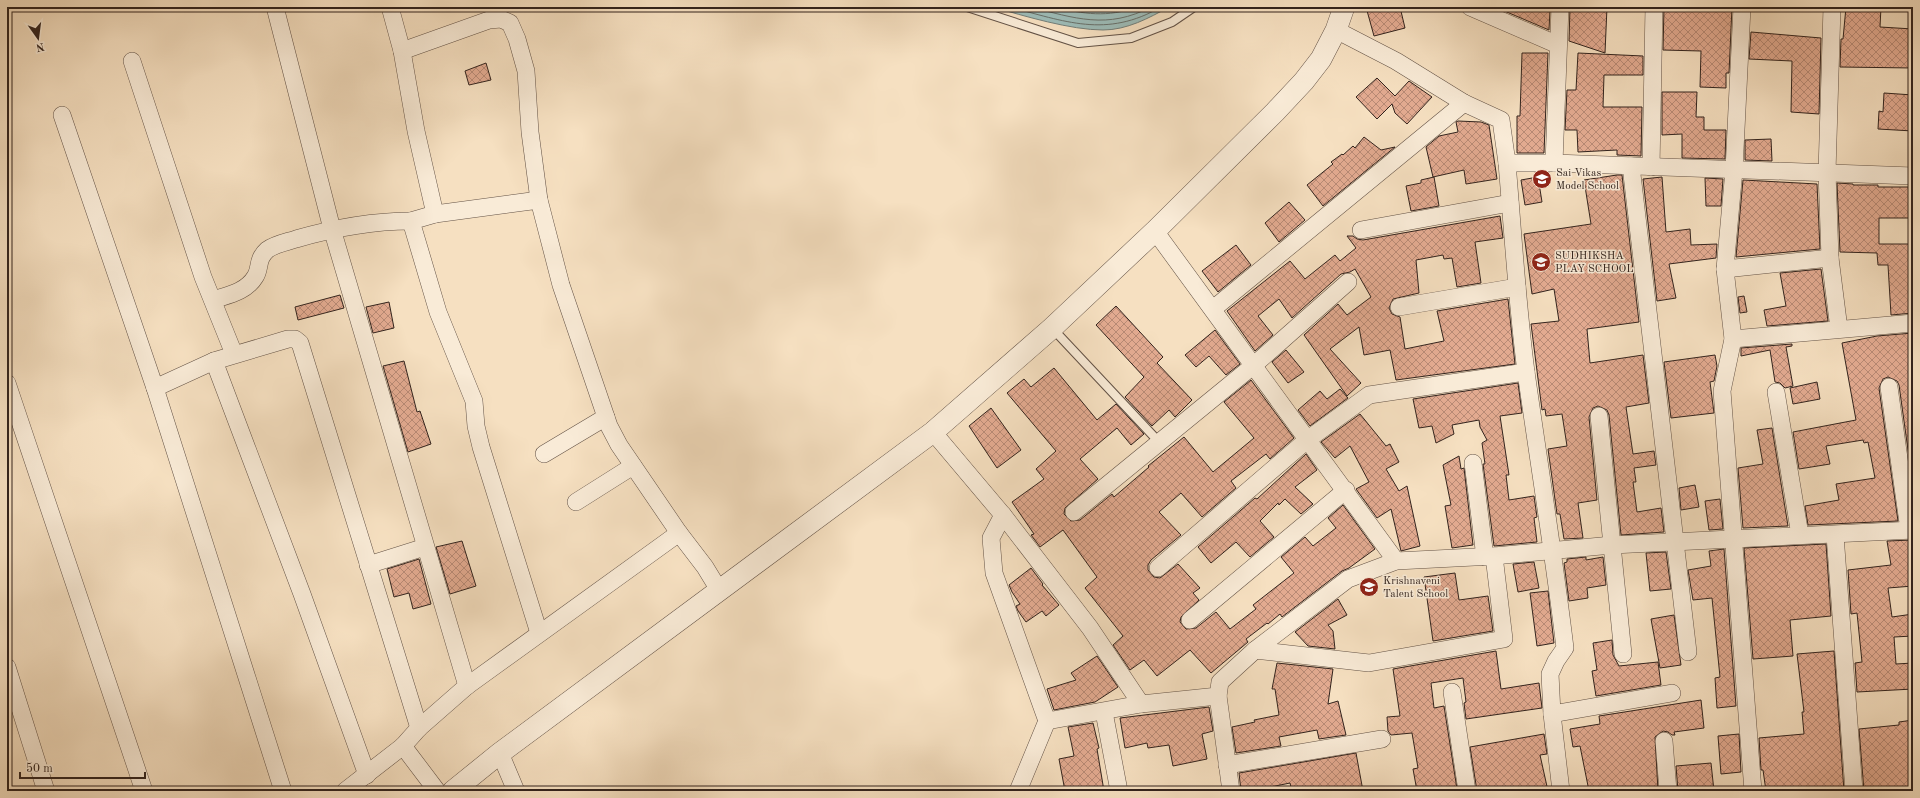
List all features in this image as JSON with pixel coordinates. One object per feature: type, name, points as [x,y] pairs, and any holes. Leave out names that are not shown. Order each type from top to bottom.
[{"type":"street","points":[[275,7],[332,229],[467,686]]},
{"type":"street","points":[[390,7],[402,51],[416,131],[435,214]]},
{"type":"street","points":[[453,791],[500,753],[933,432],[1052,328],[1155,231],[1275,112],[1304,81],[1320,59],[1336,30],[1344,7]]},
{"type":"street","points":[[1470,7],[1558,45]]},
{"type":"street","points":[[1554,163],[1560,7]]},
{"type":"street","points":[[1651,167],[1654,7]]},
{"type":"street","points":[[1742,7],[1734,170],[1725,269],[1733,339],[1722,391],[1753,791]]},
{"type":"street","points":[[1832,7],[1827,172],[1830,258],[1839,330]]},
{"type":"street","points":[[402,51],[489,20],[501,19],[510,23],[517,39],[526,71],[530,132],[539,200],[561,284],[606,417],[619,445],[683,538],[705,567],[719,590]]},
{"type":"street","points":[[1336,30],[1396,62],[1464,103],[1501,120],[1507,163],[1517,287],[1526,372],[1554,550],[1565,648],[1556,661],[1550,674],[1552,714],[1561,791]]},
{"type":"street","points":[[132,62],[203,277],[234,354]]},
{"type":"street","points":[[1213,309],[1464,103]]},
{"type":"street","points":[[62,115],[155,388],[283,791]]},
{"type":"street","points":[[1507,163],[1554,163],[1913,176]]},
{"type":"street","points":[[1632,166],[1674,542],[1688,652]]},
{"type":"street","points":[[213,300],[242,290],[256,277],[259,261],[268,250],[282,243],[332,229],[388,221],[411,221],[435,214],[539,200]]},
{"type":"street","points":[[1361,230],[1510,203]]},
{"type":"street","points":[[411,221],[438,312],[474,401],[476,426],[480,447],[539,633]]},
{"type":"street","points":[[1155,231],[1254,365],[1306,440],[1346,490],[1396,561]]},
{"type":"street","points":[[1725,269],[1830,258]]},
{"type":"street","points":[[1074,512],[1254,365],[1348,282]]},
{"type":"street","points":[[1399,307],[1517,287]]},
{"type":"street","points":[[1733,339],[1913,323]]},
{"type":"street","points":[[155,388],[214,361],[234,354],[288,339],[295,339],[300,342],[419,728]]},
{"type":"street","points":[[214,361],[302,594],[367,775]]},
{"type":"street","points":[[1158,568],[1306,440],[1368,395],[1526,372]]},
{"type":"street","points":[[7,384],[144,791]]},
{"type":"street","points":[[1231,791],[1218,696],[1220,682],[1255,650],[1348,579],[1396,561],[1489,557],[1612,544],[1800,535],[1835,535],[1911,530],[1890,387]]},
{"type":"street","points":[[1776,392],[1800,535]]},
{"type":"street","points":[[1599,416],[1623,654]]},
{"type":"street","points":[[544,454],[606,417]]},
{"type":"street","points":[[933,432],[1003,515],[1090,628],[1141,704]]},
{"type":"street","points":[[1255,650],[1369,663],[1504,639],[1473,463]]},
{"type":"street","points":[[576,502],[634,466]]},
{"type":"street","points":[[1190,620],[1346,490]]},
{"type":"street","points":[[1003,515],[991,538],[994,572],[1047,721],[1018,791]]},
{"type":"street","points":[[1835,535],[1854,791]]},
{"type":"street","points":[[345,791],[367,775],[407,751],[419,728],[467,686],[539,633],[683,538]]},
{"type":"street","points":[[368,565],[425,547]]},
{"type":"street","points":[[7,667],[46,791]]},
{"type":"street","points":[[1452,692],[1467,791]]},
{"type":"street","points":[[1552,714],[1672,693]]},
{"type":"street","points":[[1047,721],[1104,712],[1141,704],[1218,696]]},
{"type":"street","points":[[1104,712],[1119,791]]},
{"type":"street","points":[[1227,765],[1382,739]]},
{"type":"street","points":[[1664,741],[1668,791]]},
{"type":"street","points":[[407,751],[437,791]]},
{"type":"street","points":[[500,753],[516,791]]},
{"type":"lane","points":[[967,7],[1078,43],[1131,38],[1172,22],[1194,7]]},
{"type":"lane","points":[[1052,328],[1159,442]]},
{"type":"water","points":[[993,7],[1169,7],[1129,26],[1103,30],[1062,25]]},
{"type":"building","points":[[1366,7],[1400,7],[1405,28],[1374,36]]},
{"type":"building","points":[[1495,7],[1542,7],[1550,10],[1549,30]]},
{"type":"building","points":[[1570,7],[1607,7],[1605,53],[1569,41]]},
{"type":"building","points":[[1664,7],[1732,7],[1729,73],[1726,73],[1726,88],[1700,87],[1701,51],[1663,50]]},
{"type":"building","points":[[1846,7],[1881,7],[1880,27],[1913,29],[1913,68],[1840,67],[1841,39],[1843,39]]},
{"type":"building","points":[[1751,32],[1821,38],[1819,114],[1791,112],[1792,61],[1749,59]]},
{"type":"building","points":[[1522,53],[1548,53],[1544,153],[1517,153],[1517,116],[1520,116]]},
{"type":"building","points":[[1578,53],[1643,56],[1643,75],[1604,75],[1603,107],[1642,107],[1641,156],[1617,155],[1617,150],[1578,152],[1577,130],[1565,130],[1567,90],[1576,90]]},
{"type":"building","points":[[486,63],[491,80],[469,85],[465,71]]},
{"type":"building","points":[[1377,78],[1395,96],[1409,81],[1432,97],[1407,124],[1395,113],[1392,104],[1377,119],[1356,97]]},
{"type":"building","points":[[1662,92],[1697,92],[1696,117],[1704,117],[1704,130],[1726,130],[1725,159],[1682,158],[1682,134],[1662,135]]},
{"type":"building","points":[[1884,93],[1913,95],[1913,131],[1878,129],[1879,111],[1883,112]]},
{"type":"building","points":[[1456,122],[1481,122],[1489,125],[1497,179],[1466,184],[1464,170],[1433,177],[1426,147],[1439,136],[1458,132]]},
{"type":"building","points":[[1364,137],[1381,150],[1395,147],[1323,206],[1307,185],[1333,164],[1331,162],[1342,154],[1343,155],[1353,146],[1355,148]]},
{"type":"building","points":[[1771,139],[1772,161],[1745,160],[1745,140]]},
{"type":"building","points":[[1622,175],[1639,322],[1587,329],[1590,363],[1643,355],[1649,403],[1626,407],[1633,454],[1654,451],[1656,465],[1634,468],[1636,482],[1633,482],[1637,512],[1661,508],[1664,532],[1621,535],[1609,415],[1607,410],[1598,406],[1593,408],[1589,417],[1597,500],[1578,503],[1583,538],[1564,539],[1560,514],[1557,514],[1548,449],[1567,446],[1562,414],[1546,416],[1545,409],[1542,410],[1531,324],[1559,321],[1554,289],[1532,294],[1524,234],[1591,224],[1584,180]]},
{"type":"building","points":[[1434,177],[1439,206],[1411,211],[1406,186],[1421,183],[1421,180]]},
{"type":"building","points":[[1538,177],[1542,202],[1525,205],[1521,180]]},
{"type":"building","points":[[1662,177],[1666,232],[1690,229],[1691,245],[1717,244],[1716,258],[1669,264],[1676,298],[1657,301],[1643,179]]},
{"type":"building","points":[[1705,178],[1723,179],[1721,206],[1706,206]]},
{"type":"building","points":[[1743,180],[1817,184],[1820,249],[1736,257]]},
{"type":"building","points":[[1837,183],[1853,185],[1878,185],[1878,187],[1913,187],[1913,218],[1879,218],[1879,244],[1911,244],[1913,313],[1891,315],[1888,265],[1878,265],[1877,253],[1840,252]]},
{"type":"building","points":[[1289,202],[1305,220],[1279,242],[1265,223]]},
{"type":"building","points":[[1500,216],[1503,238],[1475,242],[1481,283],[1457,287],[1452,258],[1444,259],[1443,255],[1416,260],[1419,293],[1393,299],[1389,308],[1392,314],[1400,317],[1405,349],[1444,341],[1437,311],[1508,299],[1515,364],[1396,380],[1390,350],[1364,355],[1359,327],[1330,349],[1361,383],[1347,396],[1304,335],[1338,304],[1347,315],[1371,297],[1355,269],[1341,274],[1292,318],[1279,299],[1258,316],[1273,335],[1255,351],[1227,311],[1290,261],[1305,279],[1335,255],[1340,261],[1356,248],[1347,236],[1353,236],[1357,239],[1363,240]]},
{"type":"building","points":[[1236,245],[1251,265],[1218,292],[1202,271]]},
{"type":"building","points":[[1821,269],[1828,321],[1767,326],[1764,310],[1786,306],[1780,273]]},
{"type":"building","points":[[340,295],[344,308],[298,320],[295,307]]},
{"type":"building","points":[[1744,296],[1747,312],[1740,313],[1738,297]]},
{"type":"building","points":[[389,302],[394,328],[373,333],[366,307]]},
{"type":"building","points":[[1116,306],[1163,357],[1157,363],[1192,400],[1175,417],[1169,410],[1152,426],[1125,397],[1144,377],[1096,325]]},
{"type":"building","points":[[1215,330],[1240,364],[1226,375],[1209,356],[1196,367],[1185,355]]},
{"type":"building","points":[[1913,333],[1913,486],[1899,385],[1897,381],[1888,377],[1883,379],[1879,388],[1898,521],[1808,525],[1805,506],[1839,500],[1836,484],[1875,478],[1868,442],[1864,443],[1863,440],[1826,446],[1830,464],[1799,469],[1793,432],[1856,420],[1842,343],[1877,336]]},
{"type":"building","points":[[1792,344],[1792,346],[1786,347],[1793,386],[1785,388],[1780,383],[1775,382],[1770,350],[1741,356],[1741,348]]},
{"type":"building","points":[[1286,350],[1304,372],[1288,383],[1272,362]]},
{"type":"building","points":[[1715,355],[1717,366],[1714,381],[1710,382],[1714,413],[1671,418],[1664,362]]},
{"type":"building","points":[[404,361],[417,412],[420,411],[431,444],[408,452],[383,366]]},
{"type":"building","points":[[1054,368],[1097,420],[1116,404],[1144,434],[1131,445],[1117,428],[1080,459],[1098,479],[1065,508],[1064,514],[1071,521],[1080,520],[1112,494],[1114,497],[1149,467],[1148,466],[1184,437],[1213,472],[1254,438],[1224,402],[1251,380],[1294,438],[1270,459],[1266,454],[1231,481],[1236,488],[1202,517],[1181,493],[1159,512],[1181,535],[1151,560],[1148,565],[1148,570],[1154,577],[1160,578],[1178,564],[1200,588],[1193,593],[1199,600],[1181,617],[1180,622],[1186,629],[1196,628],[1216,612],[1230,629],[1256,609],[1253,605],[1294,573],[1281,557],[1305,537],[1313,546],[1336,528],[1328,518],[1343,505],[1375,549],[1349,568],[1342,571],[1282,617],[1280,614],[1268,624],[1267,623],[1246,639],[1248,642],[1211,673],[1190,650],[1157,676],[1144,660],[1130,670],[1113,645],[1123,636],[1085,588],[1097,577],[1063,530],[1040,547],[1031,535],[1034,534],[1012,502],[1044,479],[1036,469],[1056,451],[1007,393],[1024,379],[1031,387]]},
{"type":"building","points":[[1817,382],[1820,399],[1793,404],[1790,388]]},
{"type":"building","points":[[1518,383],[1522,413],[1500,416],[1509,475],[1506,475],[1509,500],[1534,496],[1537,517],[1534,518],[1537,542],[1494,546],[1483,464],[1485,464],[1482,443],[1487,440],[1480,427],[1479,420],[1452,425],[1454,434],[1436,443],[1432,426],[1419,428],[1413,399]]},
{"type":"building","points":[[1340,389],[1348,398],[1310,426],[1298,410],[1320,391],[1327,399]]},
{"type":"building","points":[[991,408],[1021,450],[997,468],[969,426]]},
{"type":"building","points":[[1360,414],[1386,446],[1390,444],[1399,462],[1386,469],[1399,491],[1407,486],[1420,546],[1401,551],[1391,509],[1377,518],[1356,489],[1369,482],[1350,446],[1335,458],[1321,442]]},
{"type":"building","points":[[1772,428],[1788,526],[1743,528],[1738,468],[1763,464],[1757,430]]},
{"type":"building","points":[[1306,454],[1317,470],[1295,487],[1313,504],[1301,514],[1285,499],[1279,505],[1278,503],[1260,521],[1274,537],[1250,557],[1236,542],[1211,563],[1198,547],[1255,498],[1257,499]]},
{"type":"building","points":[[1459,456],[1461,469],[1464,468],[1473,545],[1452,548],[1445,506],[1451,505],[1443,465]]},
{"type":"building","points":[[1695,485],[1699,507],[1681,510],[1679,488]]},
{"type":"building","points":[[1720,499],[1723,529],[1709,530],[1705,501]]},
{"type":"building","points":[[1913,540],[1913,586],[1888,588],[1892,617],[1913,614],[1913,636],[1894,637],[1896,664],[1913,663],[1913,689],[1857,692],[1855,663],[1862,662],[1857,613],[1851,614],[1848,570],[1891,565],[1887,541]]},
{"type":"building","points":[[462,541],[476,586],[450,594],[436,547]]},
{"type":"building","points":[[1826,544],[1831,616],[1790,620],[1793,656],[1753,659],[1744,548]]},
{"type":"building","points":[[1724,549],[1736,706],[1717,708],[1715,678],[1720,677],[1712,598],[1693,600],[1688,570],[1711,566],[1709,551]]},
{"type":"building","points":[[1666,552],[1671,589],[1650,591],[1646,553]]},
{"type":"building","points":[[1586,557],[1586,560],[1603,557],[1606,585],[1587,588],[1588,598],[1569,601],[1564,563],[1567,562],[1567,559]]},
{"type":"building","points":[[419,559],[431,604],[413,609],[409,593],[394,597],[387,569]]},
{"type":"building","points":[[1534,562],[1539,588],[1518,592],[1513,564]]},
{"type":"building","points":[[1031,568],[1043,584],[1042,585],[1059,605],[1046,616],[1042,611],[1026,622],[1018,611],[1016,606],[1020,604],[1009,585]]},
{"type":"building","points":[[1455,573],[1459,600],[1488,596],[1493,631],[1433,641],[1424,577]]},
{"type":"building","points":[[1548,591],[1554,643],[1537,646],[1530,593]]},
{"type":"building","points":[[1338,599],[1347,615],[1328,625],[1333,631],[1335,649],[1308,646],[1295,632]]},
{"type":"building","points":[[1674,615],[1681,665],[1660,668],[1651,619]]},
{"type":"building","points":[[1612,640],[1613,655],[1619,666],[1658,662],[1661,685],[1596,696],[1592,671],[1597,670],[1593,643]]},
{"type":"building","points":[[1496,651],[1501,689],[1539,683],[1542,708],[1466,719],[1464,703],[1466,702],[1463,678],[1431,683],[1434,708],[1444,706],[1457,789],[1446,791],[1417,791],[1413,769],[1418,768],[1412,733],[1391,735],[1388,731],[1387,717],[1400,716],[1393,669]]},
{"type":"building","points":[[1834,651],[1844,791],[1766,791],[1763,770],[1761,770],[1759,738],[1804,734],[1802,712],[1804,712],[1797,654]]},
{"type":"building","points":[[1097,656],[1118,687],[1095,702],[1054,710],[1047,689],[1076,680],[1071,673]]},
{"type":"building","points":[[1277,663],[1333,669],[1328,704],[1338,701],[1346,735],[1319,739],[1317,730],[1279,737],[1281,746],[1236,753],[1232,727],[1255,722],[1254,720],[1279,715],[1275,689],[1272,689]]},
{"type":"building","points":[[1701,700],[1704,728],[1674,732],[1675,735],[1663,731],[1655,737],[1658,791],[1589,791],[1580,746],[1573,747],[1570,729],[1600,724],[1599,716]]},
{"type":"building","points":[[1209,707],[1213,731],[1202,734],[1207,759],[1173,766],[1169,745],[1148,748],[1147,743],[1125,748],[1120,718]]},
{"type":"building","points":[[1913,720],[1913,791],[1864,791],[1859,729],[1899,725],[1899,722]]},
{"type":"building","points":[[1093,723],[1099,748],[1097,749],[1104,791],[1065,791],[1059,759],[1074,756],[1068,727]]},
{"type":"building","points":[[1544,734],[1547,754],[1540,755],[1548,791],[1477,791],[1470,747]]},
{"type":"building","points":[[1739,734],[1741,772],[1721,774],[1718,736]]},
{"type":"building","points":[[1356,753],[1363,791],[1292,791],[1290,783],[1251,791],[1241,791],[1239,773]]},
{"type":"building","points":[[1711,763],[1714,791],[1678,791],[1676,766]]},
{"type":"place","name":"Sai Vikas Model School","points":[[1542,179]]},
{"type":"place","name":"SUDHIKSHA PLAY SCHOOL","points":[[1541,262]]},
{"type":"place","name":"Krishnaveni Talent School","points":[[1369,587]]}]
